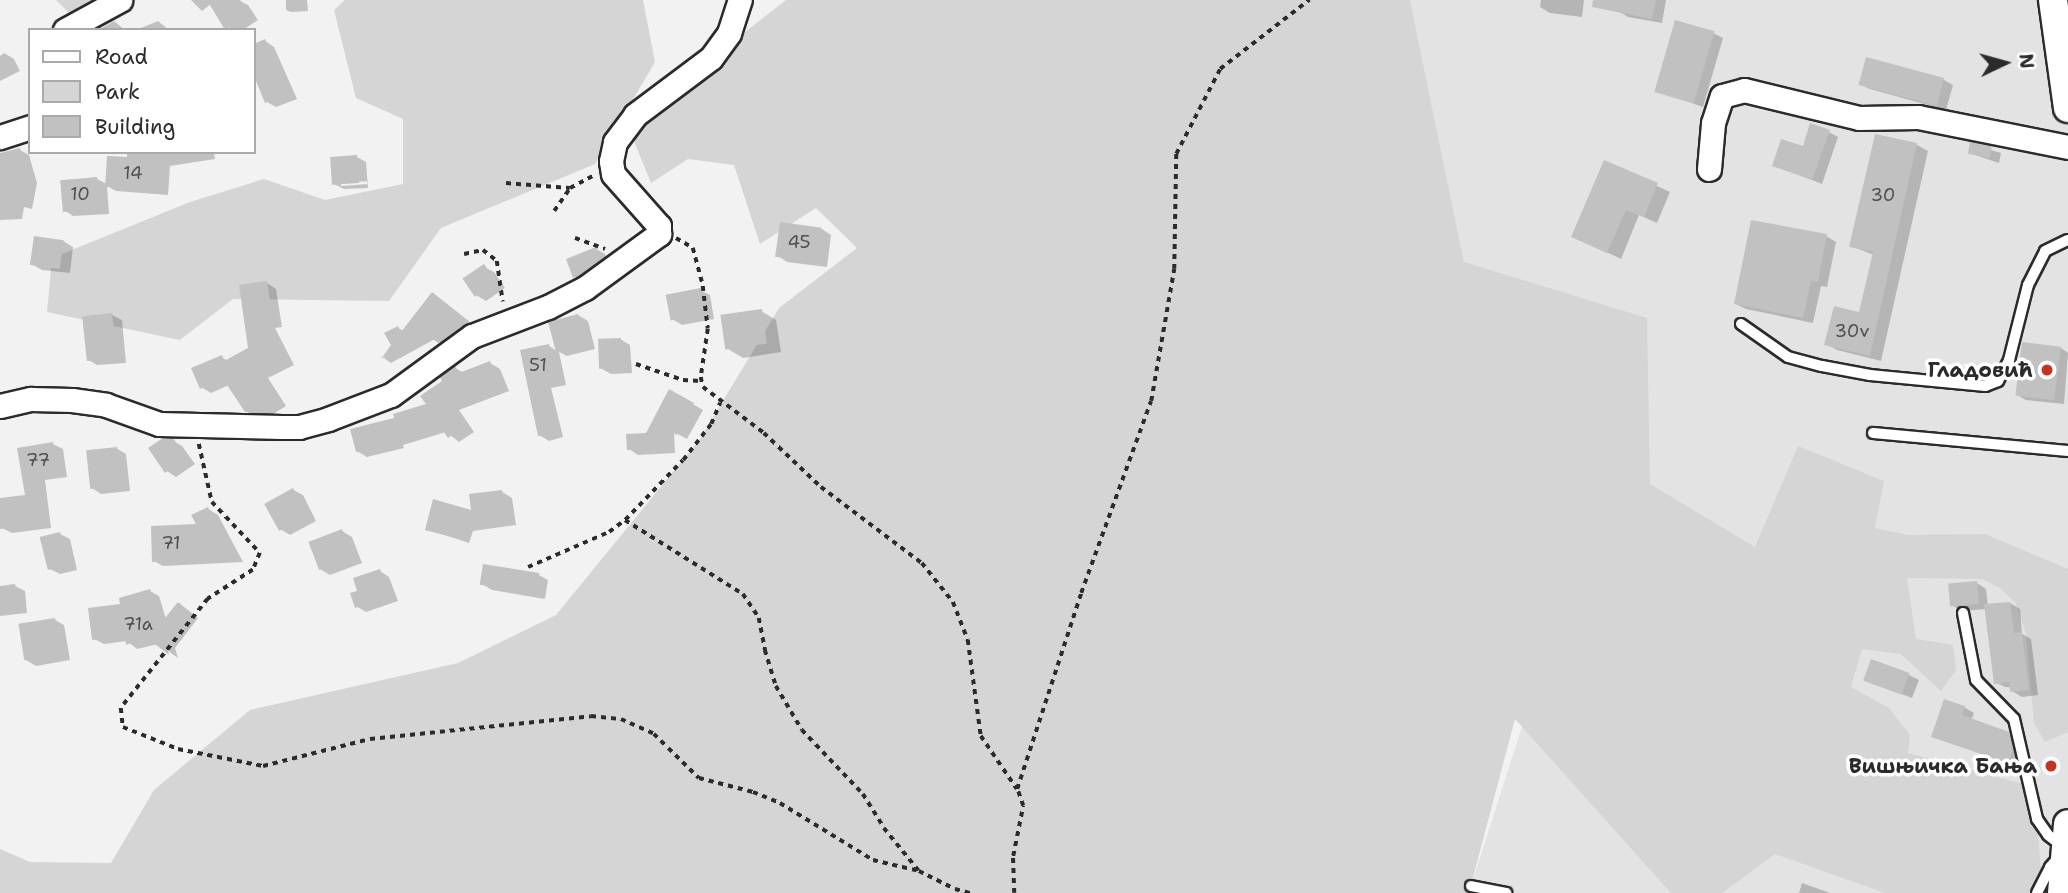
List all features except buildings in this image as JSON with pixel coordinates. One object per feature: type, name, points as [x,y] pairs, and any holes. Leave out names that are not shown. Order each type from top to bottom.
[{"type":"street","points":[[69,28],[120,0]]},
{"type":"street","points":[[0,406],[31,399],[72,400],[106,405],[151,423],[299,427],[391,395],[472,337],[504,322],[548,307],[585,288],[661,231],[654,219],[618,182],[611,169],[611,155],[620,133],[635,114],[711,58],[729,33],[740,0]]},
{"type":"street","points":[[2053,0],[2068,108]]},
{"type":"street","points":[[1709,169],[1713,123],[1722,96],[1744,90],[1859,118],[1918,117],[2068,146]]},
{"type":"street","points":[[0,137],[28,128]]},
{"type":"street","points":[[2062,893],[2067,837]]},
{"type":"lane","points":[[1741,324],[1788,357],[1822,366],[1870,375],[1985,386],[1998,381],[2010,360],[2028,285],[2045,251],[2068,240]]},
{"type":"lane","points":[[1872,433],[2068,451]]},
{"type":"lane","points":[[1963,613],[1976,680],[2014,719],[2037,819],[2048,835],[2067,837],[2037,893]]},
{"type":"lane","points":[[1471,886],[1506,893]]},
{"type":"path","points":[[1017,789],[1081,593],[1151,401],[1174,269],[1176,154],[1220,69],[1309,0]]},
{"type":"path","points":[[506,183],[570,188],[611,169]]},
{"type":"path","points":[[554,211],[570,188]]},
{"type":"path","points":[[661,231],[684,241],[693,248],[698,258],[708,329],[701,381],[703,387],[720,403],[740,414],[821,486],[922,563],[953,602],[968,640],[981,736],[1017,789],[1023,806],[1013,856],[1014,893]]},
{"type":"path","points":[[575,238],[603,247],[620,263]]},
{"type":"path","points":[[464,254],[484,250],[497,261],[504,322]]},
{"type":"path","points":[[636,364],[683,380],[701,381]]},
{"type":"path","points":[[528,567],[609,532],[625,520],[683,460],[710,424],[720,403]]},
{"type":"path","points":[[195,424],[212,502],[260,553],[253,570],[208,599],[121,708],[123,726],[178,749],[263,766],[370,739],[591,716],[621,719],[654,734],[699,778],[753,792],[809,820],[873,860],[919,871],[955,889],[970,893]]},
{"type":"path","points":[[625,520],[743,594],[759,618],[776,686],[802,730],[863,794],[884,828],[919,871]]},
{"type":"shaded area","points":[[1410,0],[2053,0],[2068,108],[2068,824],[2062,893],[1489,893],[1471,886],[1557,617],[1464,262]]},
{"type":"green space","points":[[56,0],[118,0],[78,22]]},
{"type":"green space","points":[[345,0],[643,0],[655,62],[595,164],[441,228],[389,301],[233,299],[180,340],[47,312],[52,258],[190,202],[264,179],[325,200],[403,184],[403,119],[356,98],[334,10]]},
{"type":"green space","points":[[786,0],[1410,0],[1464,262],[1647,318],[1650,484],[1755,547],[1798,446],[1884,481],[1875,528],[1908,535],[1985,534],[2068,569],[2068,732],[2045,742],[2034,723],[2026,633],[2015,602],[2000,588],[1982,579],[1907,578],[1916,639],[1953,645],[1956,670],[1941,691],[1901,654],[1862,649],[1851,687],[1889,708],[1910,735],[1908,753],[2030,786],[2037,819],[2042,882],[2038,893],[1885,893],[1775,854],[1722,893],[1671,893],[1515,719],[1471,885],[1506,893],[0,893],[0,849],[30,862],[111,863],[154,790],[250,710],[458,663],[556,615],[700,439],[779,308],[857,248],[816,208],[760,244],[734,165],[688,159],[651,183],[627,124]]},
{"type":"place","name":"Гладовић","points":[[2047,370]]},
{"type":"place","name":"Вишњичка Бања","points":[[2051,766]]}]
